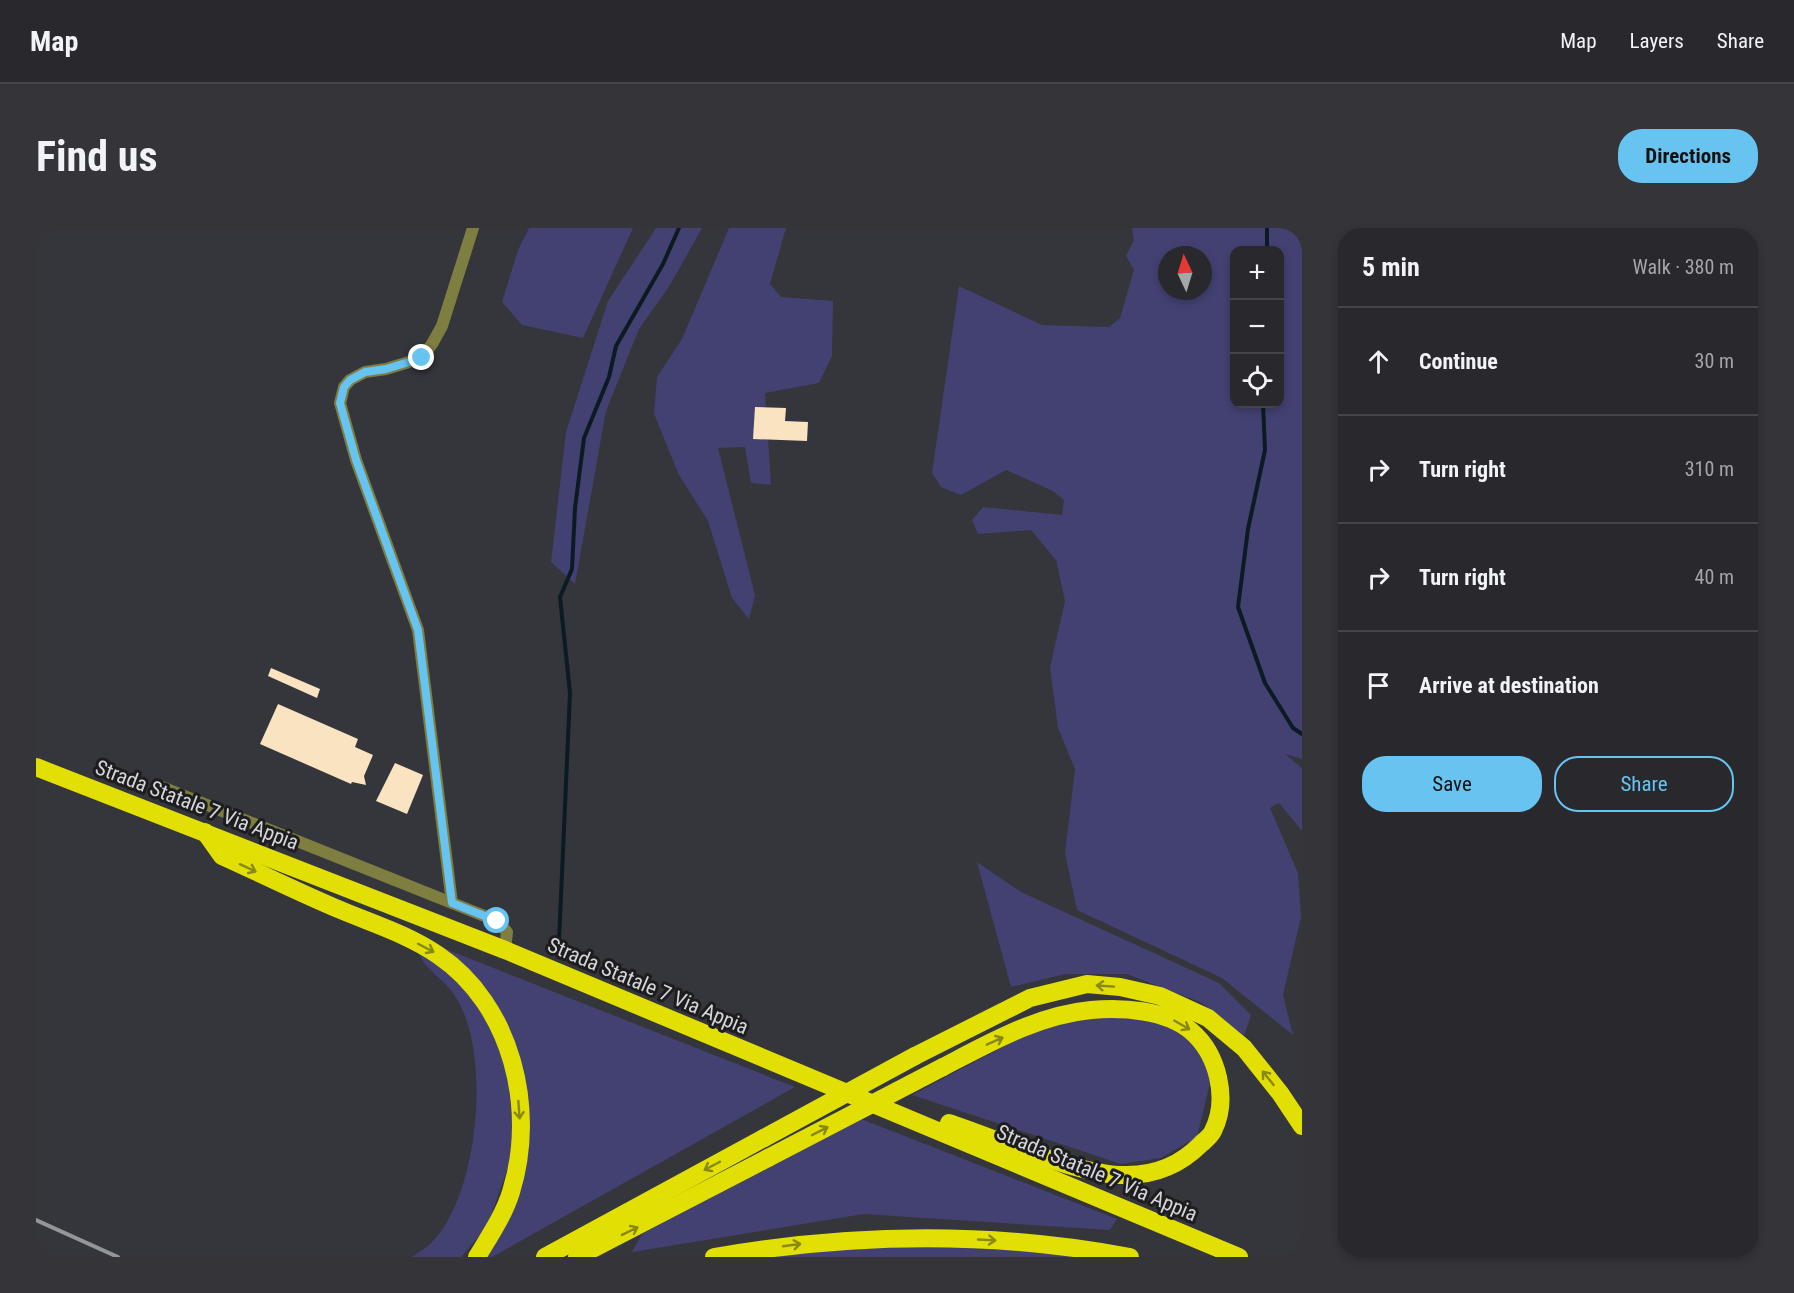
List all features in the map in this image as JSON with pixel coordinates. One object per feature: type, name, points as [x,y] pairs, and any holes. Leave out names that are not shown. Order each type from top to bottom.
[{"type":"highway","name":"Strada Statale 7 Via Appia","points":[[36,767],[505,950],[1239,1257]]},
{"type":"highway","points":[[205,832],[222,856],[402,936],[438,955],[474,987],[486,1004],[500,1028],[518,1085],[520,1126],[510,1193],[477,1257]]},
{"type":"highway","points":[[545,1257],[915,1056],[1030,998],[1087,984],[1120,987],[1160,996],[1208,1018],[1244,1048],[1280,1093],[1302,1126]]},
{"type":"highway","points":[[577,1257],[943,1067],[1017,1031],[1063,1015],[1100,1009],[1133,1010],[1175,1021],[1191,1030],[1214,1062],[1219,1078],[1220,1100],[1213,1132],[1176,1165],[1126,1176],[1091,1170],[949,1123],[903,1115]]},
{"type":"highway","points":[[714,1257],[804,1243],[862,1238],[988,1240],[1053,1245],[1130,1257]]},
{"type":"street","points":[[452,903],[418,630],[356,460],[340,403],[344,387],[350,380],[365,372],[386,369],[422,358],[442,326],[473,228]]},
{"type":"street","points":[[158,785],[497,921],[507,932],[505,950]]},
{"type":"shaded area","points":[[529,228],[633,228],[583,338],[522,325],[502,302],[518,250]]},
{"type":"shaded area","points":[[656,228],[702,228],[670,285],[639,329],[606,411],[575,584],[551,562],[566,432],[608,301]]},
{"type":"shaded area","points":[[729,228],[786,228],[770,284],[781,297],[833,301],[832,356],[819,383],[765,393],[771,485],[751,483],[745,447],[718,448],[755,595],[749,619],[732,598],[708,521],[679,475],[654,414],[657,377],[682,339]]},
{"type":"shaded area","points":[[1132,228],[1302,228],[1302,759],[1285,754],[1302,768],[1302,831],[1279,803],[1270,808],[1298,873],[1301,917],[1283,995],[1293,1035],[1222,978],[1077,910],[1065,853],[1075,769],[1058,728],[1050,667],[1065,601],[1056,560],[1031,530],[978,534],[972,520],[983,507],[1062,515],[1064,500],[1053,491],[1006,470],[961,495],[941,487],[932,473],[959,286],[1042,325],[1109,327],[1120,318],[1134,270],[1126,256],[1134,240]]},
{"type":"shaded area","points":[[977,862],[1021,892],[1219,983],[1251,1015],[1244,1036],[1202,1003],[1127,974],[1066,974],[1011,987]]},
{"type":"shaded area","points":[[416,942],[474,988],[508,1057],[515,1104],[511,1159],[487,1227],[461,1257],[412,1257],[434,1240],[449,1218],[461,1189],[470,1156],[475,1121],[476,1085],[474,1051],[467,1021],[455,996],[426,966]]},
{"type":"shaded area","points":[[443,948],[795,1087],[492,1257],[477,1257],[513,1183],[521,1081]]},
{"type":"shaded area","points":[[1146,1011],[1184,1027],[1207,1061],[1211,1079],[1197,1137],[1161,1158],[1121,1164],[912,1095],[1033,1031],[1080,1015]]},
{"type":"shaded area","points":[[861,1119],[1117,1219],[1110,1230],[864,1214],[632,1252],[642,1234]]},
{"type":"shaded area","points":[[858,1239],[1124,1257],[731,1257]]},
{"type":"building","points":[[755,407],[786,408],[785,421],[808,422],[807,441],[753,439]]},
{"type":"building","points":[[271,668],[320,689],[317,698],[268,676]]},
{"type":"building","points":[[278,704],[358,739],[355,747],[373,755],[364,776],[366,785],[352,782],[351,784],[260,744]]},
{"type":"building","points":[[395,763],[423,775],[407,814],[376,801]]},
{"type":"waterway","points":[[559,941],[570,693],[560,597],[572,569],[575,508],[584,438],[609,377],[616,346],[663,264],[679,228]]},
{"type":"waterway","points":[[1267,228],[1267,246]]},
{"type":"waterway","points":[[1263,408],[1265,450],[1248,529],[1238,607],[1265,683],[1293,728],[1302,734]]},
{"type":"railway","points":[[36,1220],[118,1257]]},
{"type":"route","points":[[422,358],[386,369],[365,372],[350,380],[344,387],[340,403],[356,460],[418,630],[452,903],[497,921]]}]
